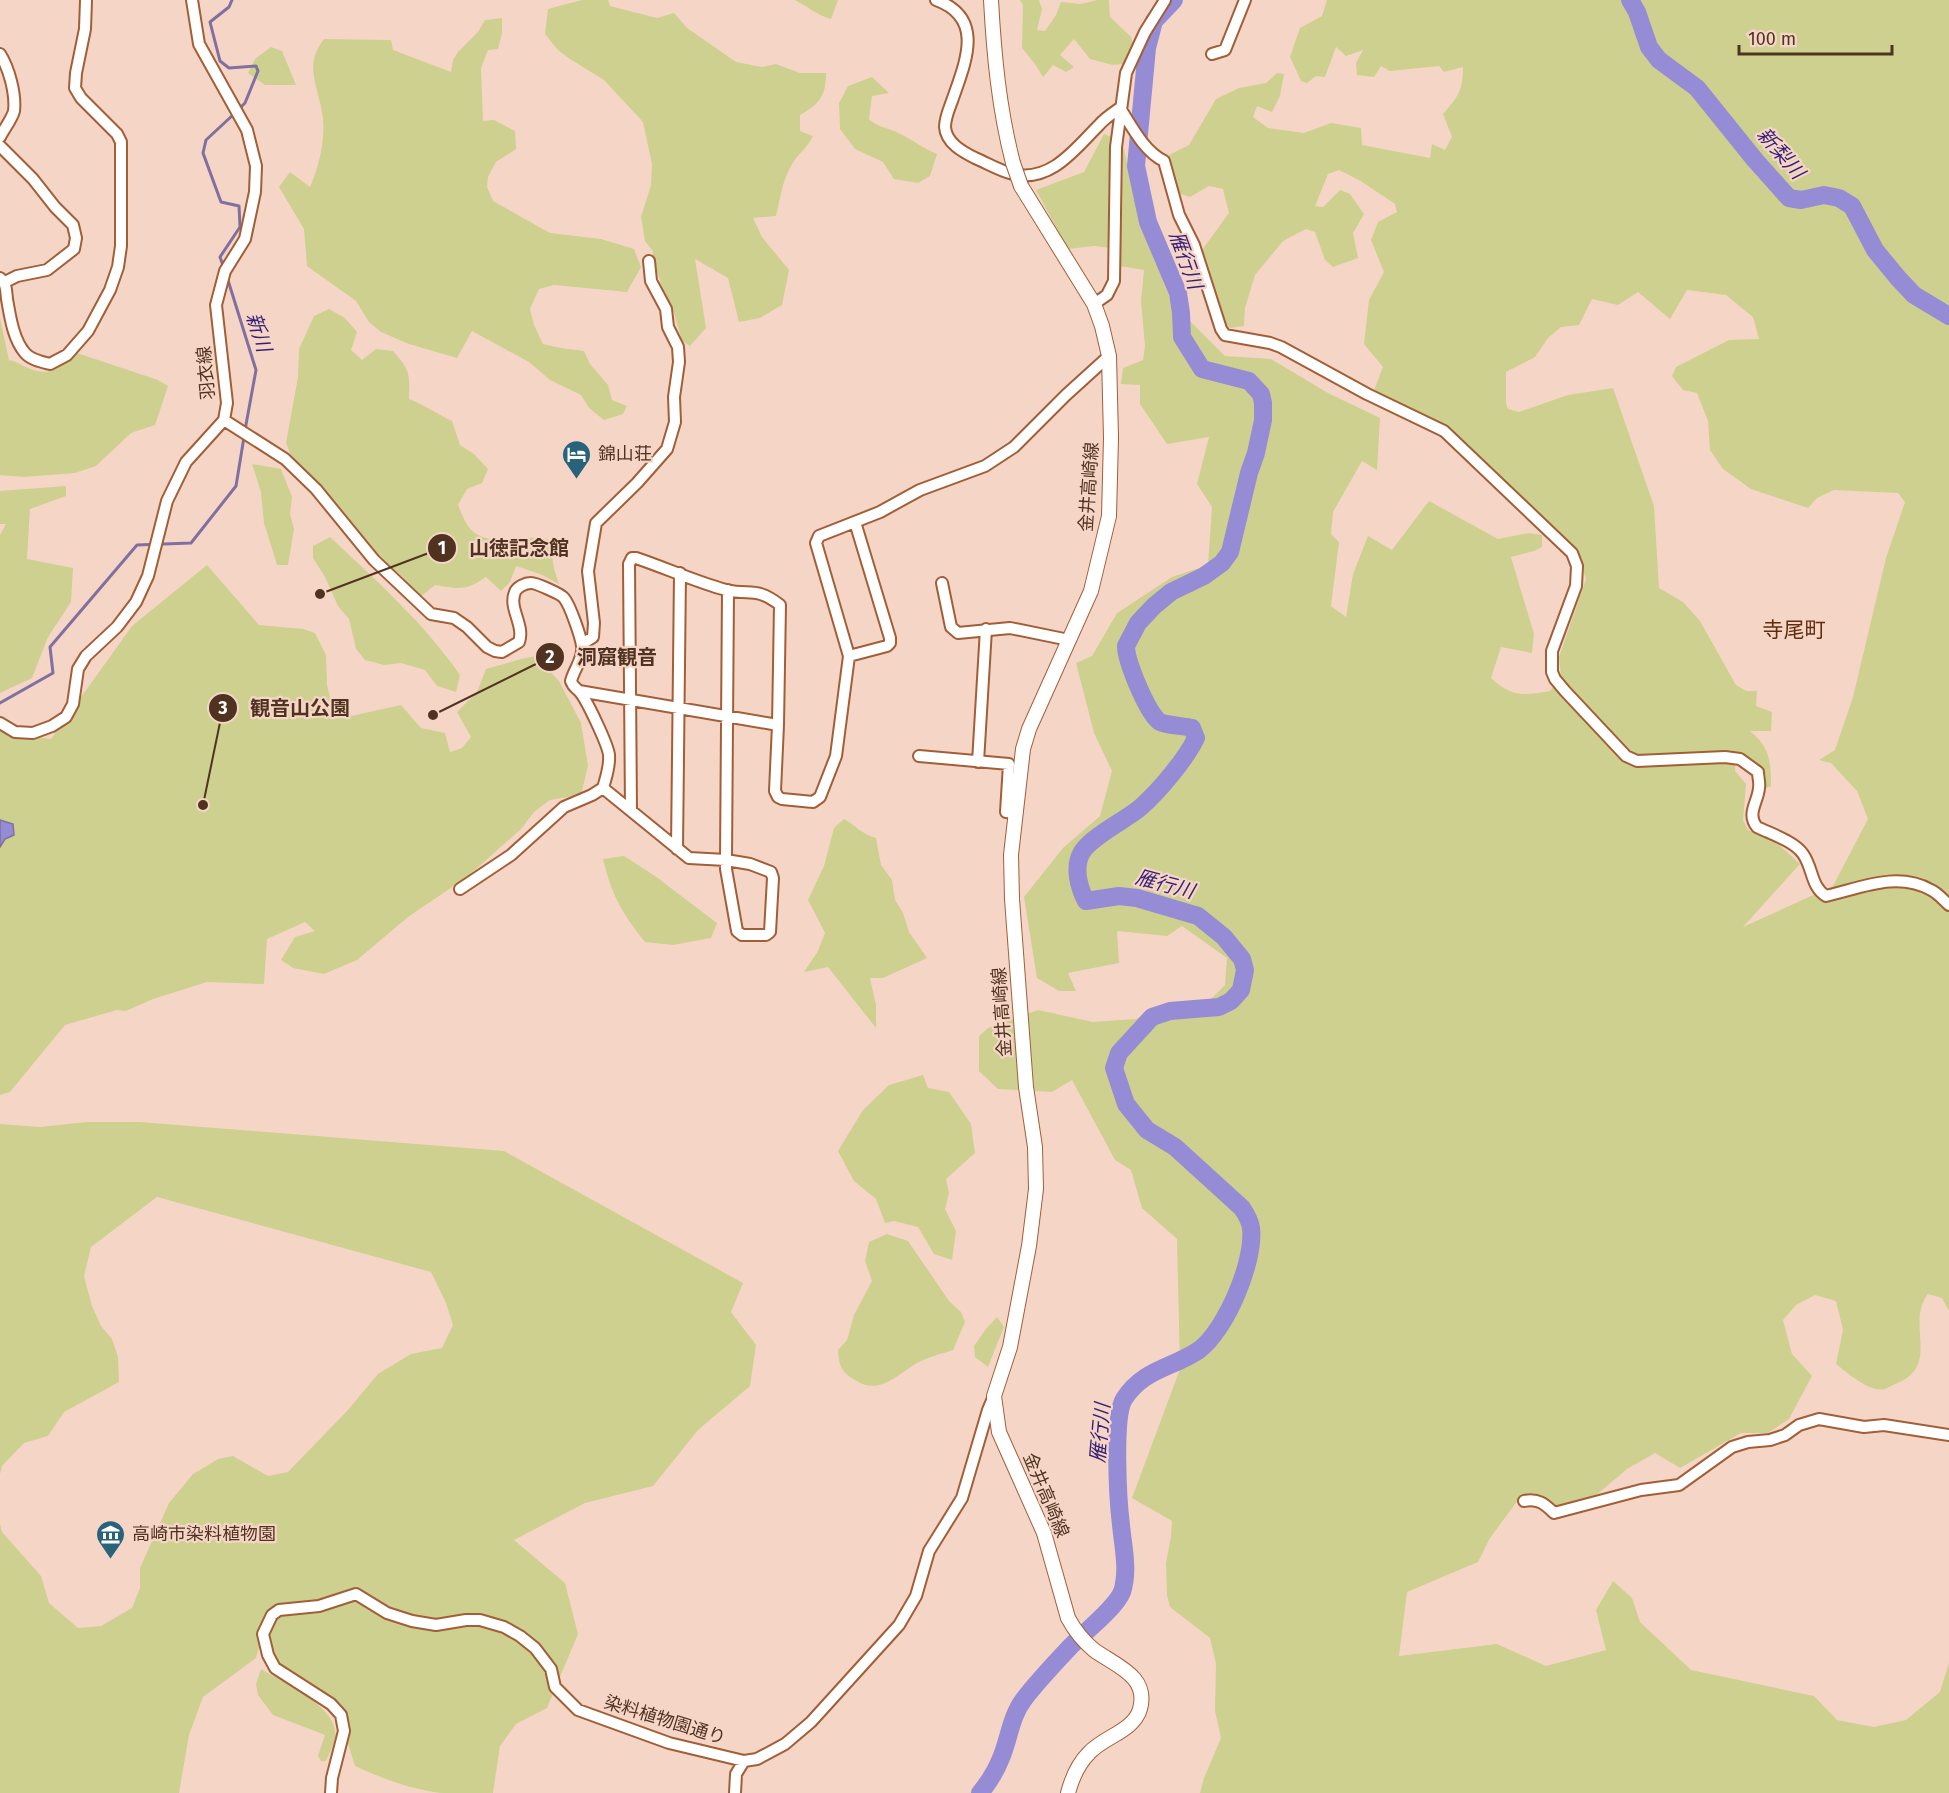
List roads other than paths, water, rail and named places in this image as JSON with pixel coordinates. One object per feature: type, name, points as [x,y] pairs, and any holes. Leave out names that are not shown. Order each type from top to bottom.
[{"type":"main road","name":"金井高崎線","points":[[991,0],[994,62],[999,100],[1013,163],[1021,186],[1094,304],[1109,356],[1111,438],[1109,516],[1091,591],[1029,729],[1020,767],[1011,855],[1012,899],[1026,1087],[1035,1147],[1036,1189],[1029,1246],[1010,1347],[994,1396],[999,1432],[1044,1533],[1063,1605],[1074,1630],[1094,1650],[1129,1673],[1142,1690],[1138,1715],[1129,1726],[1089,1752],[1072,1779],[1068,1793]]},
{"type":"street","points":[[0,146],[33,179],[73,225],[76,238],[74,249],[47,270],[3,280],[9,314],[18,340],[26,354],[38,361],[50,364],[67,355],[88,331],[110,290],[118,267],[121,235],[121,142],[117,134],[81,98],[75,88],[85,30],[86,0]]},
{"type":"street","name":"羽衣線","points":[[0,723],[15,732],[33,732],[52,726],[66,717],[73,704],[78,669],[86,656],[117,627],[136,602],[151,566],[167,501],[186,462],[224,420],[227,403],[216,304],[225,271],[245,239],[255,192],[256,166],[247,130],[199,44],[192,0]]},
{"type":"street","points":[[936,0],[957,13],[968,28],[968,47],[946,117],[945,129],[958,149],[1012,174],[1028,175],[1055,167],[1078,149],[1101,123],[1120,108]]},
{"type":"street","points":[[1094,304],[1107,295],[1114,281],[1116,147],[1126,73],[1144,32],[1165,0]]},
{"type":"street","points":[[1212,54],[1225,50],[1245,0]]},
{"type":"street","points":[[0,54],[6,64],[12,89],[14,112],[0,137]]},
{"type":"street","points":[[1120,108],[1155,157],[1164,161],[1179,215],[1194,245],[1221,329],[1225,335],[1281,347],[1367,394],[1444,431],[1572,553],[1576,566],[1576,586],[1552,651],[1552,672],[1565,691],[1626,756],[1637,761],[1725,757],[1740,759],[1758,772],[1760,788],[1751,816],[1754,824],[1795,846],[1803,853],[1818,891],[1826,896],[1877,882],[1896,881],[1917,884],[1933,891],[1949,905]]},
{"type":"street","points":[[582,644],[593,637],[594,623],[588,571],[596,523],[637,483],[667,449],[675,422],[674,397],[679,362],[678,347],[668,327],[666,309],[651,282],[649,261]]},
{"type":"street","points":[[631,809],[630,560],[636,558],[728,590],[753,591],[768,596],[780,605],[776,795],[782,799],[813,802],[820,797],[836,756],[849,656],[816,543],[819,536],[880,512],[920,490],[985,466],[1014,447],[1109,356]]},
{"type":"street","points":[[224,420],[285,459],[316,489],[374,560],[431,614],[454,618],[495,651],[502,652],[519,642],[521,629],[514,593],[519,587],[531,583],[566,599],[582,644],[581,657],[571,681],[573,687],[579,691],[778,725]]},
{"type":"street","points":[[849,656],[887,646],[890,643],[855,522]]},
{"type":"street","points":[[677,849],[680,573]]},
{"type":"street","points":[[942,583],[951,627],[958,633],[1010,628],[1069,640]]},
{"type":"street","points":[[603,788],[693,860],[726,860],[768,870],[772,875],[771,929],[768,934],[742,935],[737,931],[726,869],[726,860],[727,716],[728,590]]},
{"type":"street","points":[[978,762],[986,629]]},
{"type":"street","points":[[460,889],[511,855],[564,807],[603,788],[609,753],[596,721],[579,691]]},
{"type":"street","points":[[919,756],[1009,764],[1006,812],[1015,813]]},
{"type":"street","points":[[735,1793],[736,1774],[744,1761],[757,1760],[785,1744],[811,1722],[898,1625],[916,1596],[929,1551],[962,1498],[994,1396]]},
{"type":"street","points":[[1524,1501],[1533,1499],[1546,1504],[1554,1513],[1641,1490],[1680,1485],[1732,1447],[1748,1442],[1770,1440],[1799,1425],[1819,1419],[1864,1426],[1884,1425],[1949,1435]]},
{"type":"street","name":"染料植物園通り","points":[[331,1793],[332,1778],[344,1731],[341,1715],[331,1704],[275,1668],[264,1643],[263,1634],[272,1615],[279,1610],[319,1606],[356,1594],[387,1613],[412,1621],[436,1625],[480,1620],[504,1627],[535,1648],[551,1669],[555,1687],[578,1710],[669,1743],[744,1761]]},
{"type":"waterway","name":"新川","points":[[232,0],[229,7],[210,22],[220,61],[229,68],[256,66],[258,71],[245,103],[239,109]]},
{"type":"waterway","name":"雁行川","points":[[980,1793],[997,1767],[1016,1713],[1024,1699],[1069,1648],[1113,1606],[1122,1592],[1125,1567],[1117,1440],[1118,1423],[1124,1399],[1140,1381],[1189,1356],[1209,1340],[1237,1294],[1251,1242],[1248,1217],[1242,1208],[1175,1147],[1147,1130],[1126,1104],[1114,1068],[1119,1053],[1152,1017],[1170,1011],[1219,1007],[1231,1001],[1241,990],[1245,970],[1242,959],[1224,937],[1198,916],[1137,898],[1119,896],[1086,901],[1079,884],[1077,871],[1079,858],[1087,846],[1148,800],[1179,765],[1196,738],[1192,728],[1163,723],[1155,717],[1139,687],[1126,646],[1138,623],[1154,606],[1171,592],[1204,576],[1222,563],[1230,552],[1263,420],[1261,394],[1249,381],[1202,369],[1182,337],[1178,293],[1148,222],[1136,166],[1147,48],[1154,21],[1174,0]]},
{"type":"waterway","name":"新梨川","points":[[1630,0],[1637,12],[1649,47],[1659,60],[1697,88],[1789,198],[1801,200],[1824,195],[1839,198],[1852,206],[1875,250],[1898,278],[1914,295],[1949,316]]},
{"type":"waterway","name":"新川","points":[[224,268],[220,257],[240,227],[239,206],[221,202],[203,153],[206,140],[234,114]]},
{"type":"waterway","name":"新川","points":[[227,277],[256,370],[245,430]]},
{"type":"waterway","name":"新川","points":[[0,703],[53,673],[50,647],[137,545],[191,543],[236,486],[244,437]]},
{"type":"place","name":"錦山荘","points":[[577,480]]},
{"type":"place","name":"山徳記念館","points":[[320,594]]},
{"type":"place","name":"洞窟観音","points":[[433,715]]},
{"type":"place","name":"観音山公園","points":[[203,805]]},
{"type":"place","name":"高崎市染料植物園","points":[[111,1560]]},
{"type":"district","name":"寺尾町","points":[[1794,630]]}]
